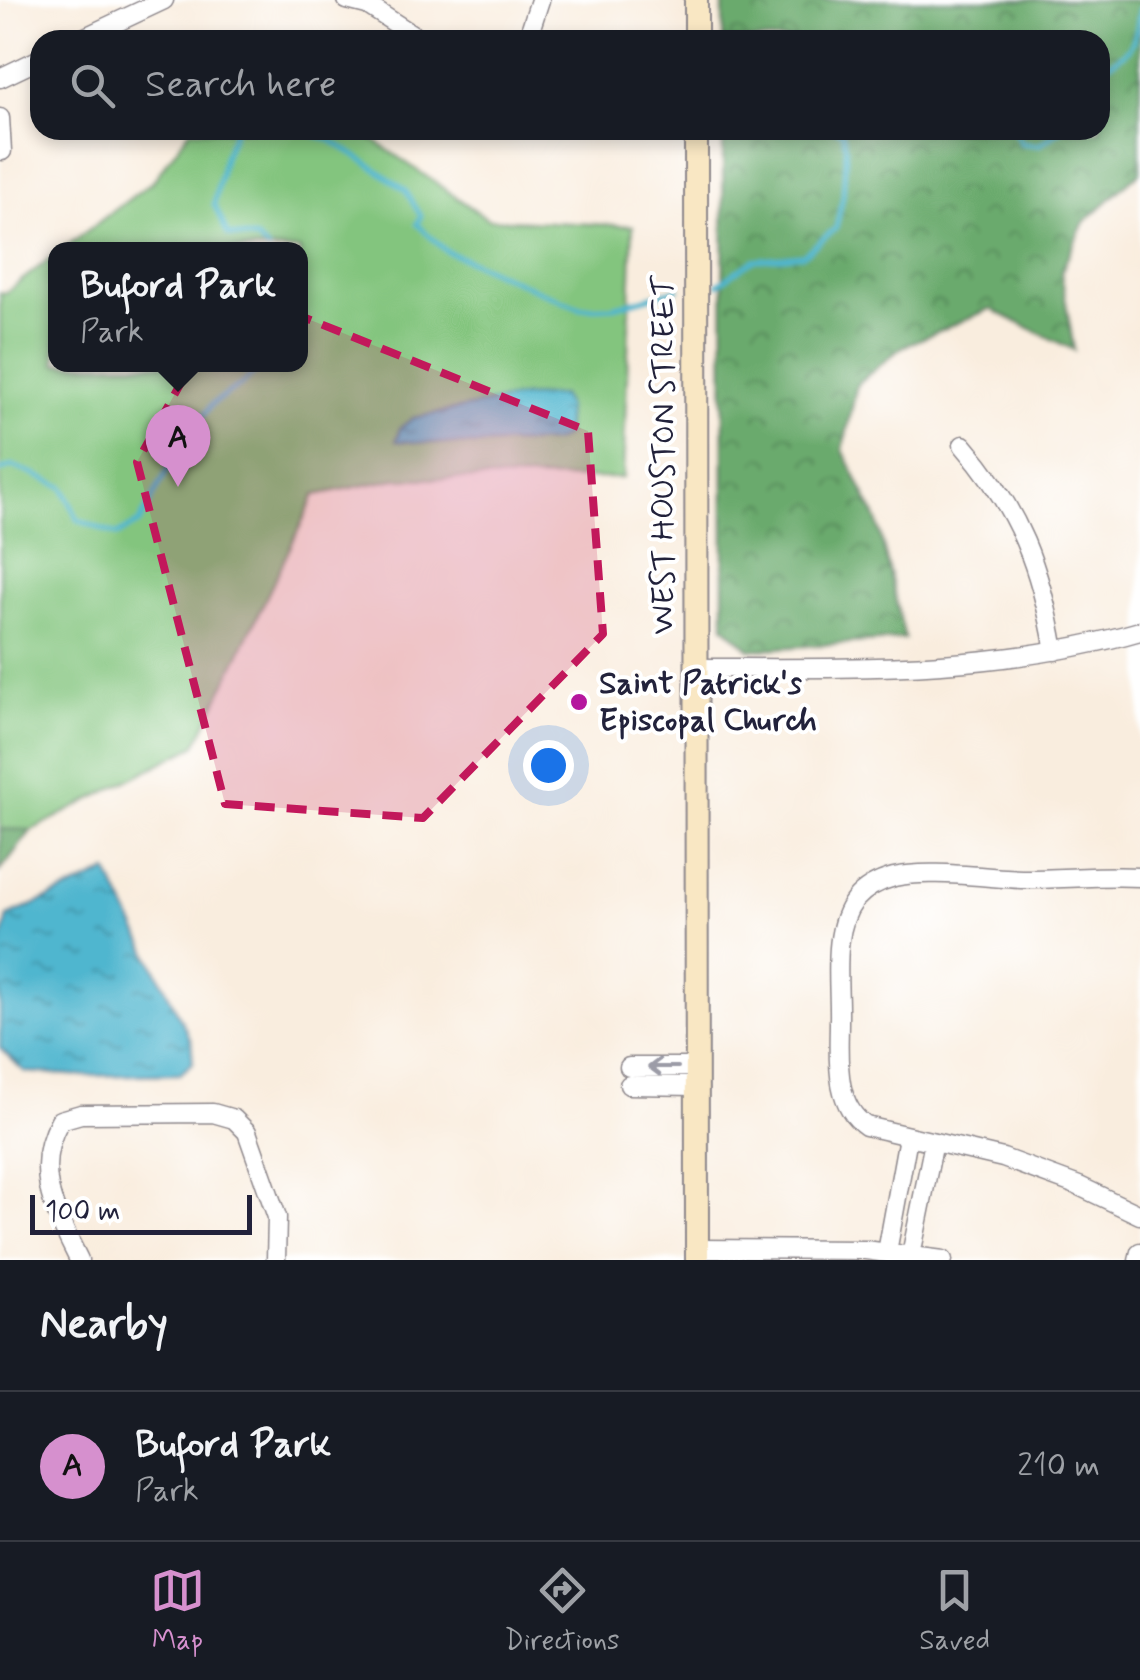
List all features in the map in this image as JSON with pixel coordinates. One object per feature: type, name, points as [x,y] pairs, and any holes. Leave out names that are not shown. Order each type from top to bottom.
[{"type":"main road","points":[[696,0],[696,30]]},
{"type":"main road","name":"WEST HOUSTON STREET","points":[[696,140],[698,1254]]},
{"type":"street","points":[[100,30],[162,0]]},
{"type":"street","points":[[346,0],[367,5],[406,30]]},
{"type":"street","points":[[531,30],[540,0]]},
{"type":"street","points":[[0,78],[30,64]]},
{"type":"street","points":[[0,118],[2,151]]},
{"type":"street","points":[[963,445],[1000,493],[1028,545],[1046,600],[1055,651]]},
{"type":"street","points":[[697,668],[895,668],[1016,658],[1140,631]]},
{"type":"street","points":[[1140,877],[896,876],[874,884],[857,898],[842,928],[839,1062],[843,1094],[855,1118],[879,1132],[968,1148],[1040,1170],[1140,1215]]},
{"type":"street","points":[[629,1076],[697,1076]]},
{"type":"street","points":[[78,1260],[50,1202],[51,1136],[60,1120],[82,1114],[213,1114],[234,1118],[247,1132],[277,1217],[276,1260]]},
{"type":"street","points":[[887,1252],[908,1137]]},
{"type":"street","points":[[910,1257],[934,1142]]},
{"type":"street","points":[[892,1214],[917,1219]]},
{"type":"street","points":[[698,1254],[887,1252],[942,1260]]},
{"type":"street","points":[[1138,1260],[1140,1252]]},
{"type":"highlighted area","points":[[233,289],[588,431],[603,634],[423,818],[225,804],[137,462]]},
{"type":"green space","points":[[723,0],[1140,0],[1140,172],[1084,222],[1061,272],[1074,350],[990,309],[902,347],[857,384],[843,450],[877,520],[905,639],[751,650],[724,626],[723,140],[1110,140],[1110,30],[723,30]]},
{"type":"green space","points":[[183,140],[373,140],[488,219],[633,226],[623,478],[396,479],[315,495],[196,745],[32,830],[0,829],[0,292],[5,293],[48,260],[48,372],[308,372],[308,242],[72,242],[153,181]]},
{"type":"green space","points":[[0,829],[32,830],[0,871]]},
{"type":"water","points":[[561,395],[567,407],[565,436],[554,442],[473,445],[396,441],[400,428],[413,418],[521,397]]},
{"type":"water","points":[[108,872],[191,1040],[193,1063],[180,1074],[84,1076],[25,1072],[0,1048],[0,947],[8,916]]},
{"type":"waterway","points":[[1110,63],[1131,45],[1140,8]]},
{"type":"waterway","points":[[231,140],[214,204],[228,235],[260,242]]},
{"type":"waterway","points":[[329,140],[405,190],[421,216],[417,224],[446,251],[580,308],[613,307],[678,289]]},
{"type":"waterway","points":[[718,284],[753,260],[803,255],[836,228],[843,196],[844,140]]},
{"type":"waterway","points":[[1019,140],[1039,145],[1046,140]]},
{"type":"waterway","points":[[0,471],[13,466],[63,487],[78,520],[117,535],[139,523],[181,445],[212,404],[255,372]]},
{"type":"place","name":"Buford Park","points":[[178,487]]},
{"type":"place","name":"Saint Patrick's Episcopal Church","points":[[579,702]]}]
